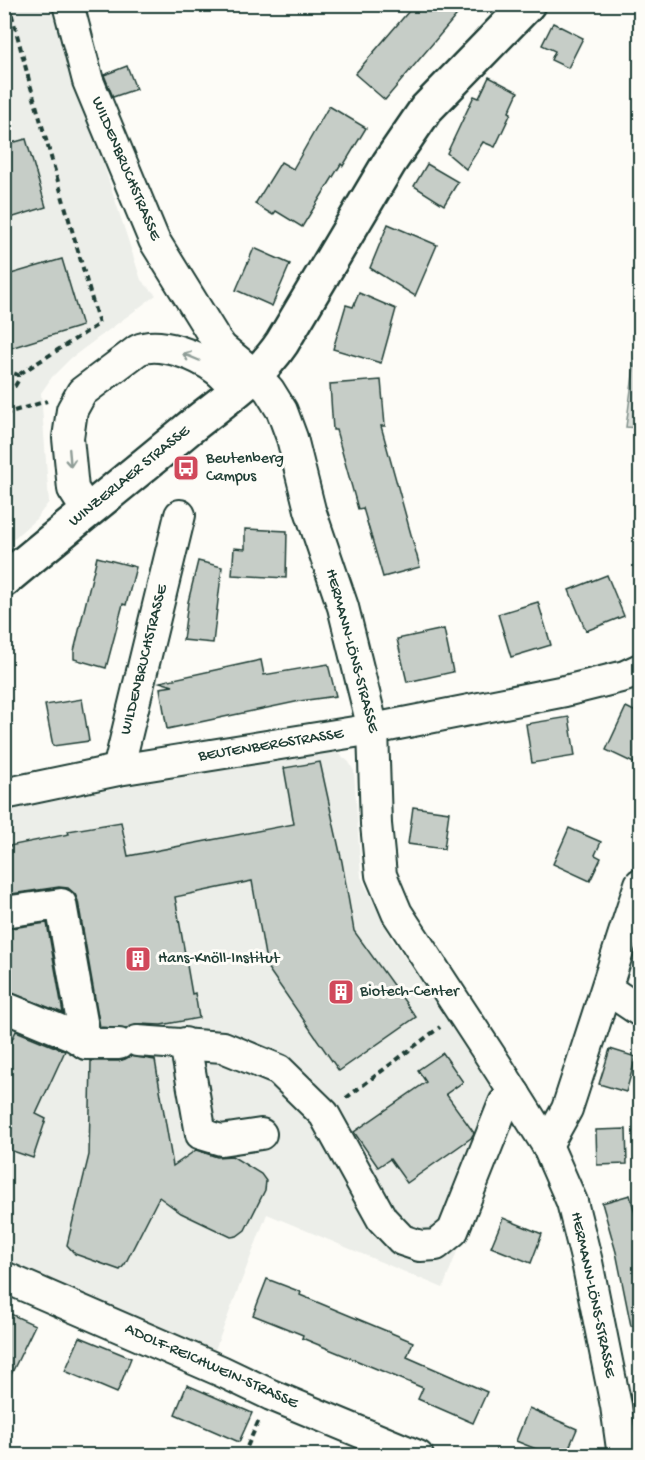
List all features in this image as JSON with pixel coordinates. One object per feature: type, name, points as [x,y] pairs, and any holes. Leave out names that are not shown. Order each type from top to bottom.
[{"type":"main road","points":[[246,383],[282,343],[389,163],[426,109],[528,4]]},
{"type":"main road","name":"WINZERLAER STRASSE","points":[[4,580],[246,383]]},
{"type":"street","name":"WILDENBRUCHSTRASSE","points":[[68,4],[88,81],[154,240],[216,340],[246,383]]},
{"type":"street","points":[[87,511],[73,489],[68,438],[72,410],[82,392],[138,350],[153,346],[167,347],[246,383]]},
{"type":"street","name":"HERMANN-LÖNS-STRASSE","points":[[246,383],[269,390],[282,411],[292,438],[310,510],[343,607],[373,729],[376,825],[381,875],[397,913],[547,1145],[572,1202],[585,1252],[616,1406],[623,1455]]},
{"type":"street","name":"WILDENBRUCHSTRASSE","points":[[118,770],[180,515]]},
{"type":"street","name":"BEUTENBERGSTRASSE","points":[[4,794],[118,770],[373,729],[565,691],[625,676],[640,669]]},
{"type":"street","points":[[547,1145],[567,1109],[640,884]]},
{"type":"street","points":[[4,912],[60,904],[86,1044]]},
{"type":"street","points":[[606,989],[640,1011]]},
{"type":"street","points":[[4,1007],[72,1035],[86,1044],[185,1043],[223,1047],[279,1070],[324,1114],[382,1219],[402,1240],[420,1246],[436,1245],[453,1232],[504,1102],[515,1094]]},
{"type":"street","points":[[185,1043],[201,1134],[221,1140],[261,1134]]},
{"type":"street","name":"ADOLF-REICHWEIN-STRASSE","points":[[4,1277],[272,1395],[418,1455]]},
{"type":"path","points":[[9,4],[99,324],[18,375]]},
{"type":"path","points":[[4,375],[13,373],[18,375]]},
{"type":"path","points":[[4,390],[15,386],[18,375]]},
{"type":"path","points":[[4,414],[44,402]]},
{"type":"path","points":[[324,1114],[440,1027]]},
{"type":"path","points":[[243,1455],[272,1395]]},
{"type":"shaded area","points":[[5,5],[52,5],[141,280],[156,295],[71,358],[52,377],[41,393],[49,502],[36,519],[5,546]]},
{"type":"shaded area","points":[[640,350],[640,428],[626,427],[635,360]]},
{"type":"shaded area","points":[[329,746],[349,762],[354,771],[361,877],[392,940],[450,1021],[508,1118],[443,1288],[267,1214],[213,1355],[5,1264],[5,811]]},
{"type":"building","points":[[415,4],[466,4],[385,100],[355,74]]},
{"type":"building","points":[[553,23],[583,38],[568,68],[551,60],[555,51],[542,45]]},
{"type":"building","points":[[127,66],[136,89],[113,97],[104,75]]},
{"type":"building","points":[[489,77],[518,92],[495,147],[483,142],[466,169],[447,153],[474,96],[479,98]]},
{"type":"building","points":[[329,106],[366,128],[302,227],[276,211],[273,215],[255,204],[281,162],[293,169]]},
{"type":"building","points":[[26,139],[46,207],[4,220],[4,145]]},
{"type":"building","points":[[427,164],[458,182],[444,205],[414,186]]},
{"type":"building","points":[[388,224],[437,245],[415,296],[370,268]]},
{"type":"building","points":[[254,248],[290,264],[272,306],[236,290]]},
{"type":"building","points":[[62,259],[82,326],[4,350],[4,276]]},
{"type":"building","points":[[359,293],[396,309],[381,363],[333,349],[346,305],[353,307]]},
{"type":"building","points":[[381,380],[385,426],[381,426],[420,567],[383,577],[363,508],[358,509],[336,430],[333,430],[330,384]]},
{"type":"building","points":[[245,529],[287,531],[286,578],[232,575],[234,548],[245,549]]},
{"type":"building","points":[[97,557],[136,567],[126,605],[123,604],[106,668],[74,659]]},
{"type":"building","points":[[198,561],[222,567],[213,643],[183,640],[188,602]]},
{"type":"building","points":[[607,575],[624,616],[586,631],[569,590]]},
{"type":"building","points":[[538,602],[551,645],[511,657],[498,614]]},
{"type":"building","points":[[444,629],[453,672],[407,682],[397,639]]},
{"type":"building","points":[[261,660],[264,675],[328,664],[336,696],[300,701],[167,729],[160,688],[173,686],[160,682]]},
{"type":"building","points":[[82,699],[89,741],[53,746],[45,705]]},
{"type":"building","points":[[626,707],[640,714],[640,766],[606,750]]},
{"type":"building","points":[[569,717],[575,756],[532,763],[526,724]]},
{"type":"building","points":[[320,762],[342,862],[354,931],[416,1017],[339,1071],[267,967],[252,881],[175,897],[192,994],[195,993],[199,1018],[161,1025],[138,1024],[126,1029],[100,1027],[75,894],[68,888],[59,887],[4,895],[4,847],[69,834],[68,831],[121,822],[128,856],[294,824],[284,768]]},
{"type":"building","points":[[413,807],[449,812],[444,849],[408,844]]},
{"type":"building","points":[[569,828],[601,842],[595,855],[601,858],[590,881],[553,864]]},
{"type":"building","points":[[47,923],[63,1013],[4,990],[4,929]]},
{"type":"building","points":[[16,1031],[65,1051],[36,1114],[46,1119],[33,1158],[4,1148],[4,1057]]},
{"type":"building","points":[[610,1049],[636,1057],[626,1092],[599,1084]]},
{"type":"building","points":[[443,1053],[463,1082],[446,1094],[474,1133],[471,1138],[407,1183],[390,1159],[378,1167],[354,1132],[426,1082],[418,1070]]},
{"type":"building","points":[[130,1056],[155,1060],[173,1166],[196,1150],[217,1157],[232,1156],[261,1174],[266,1181],[265,1190],[245,1230],[231,1237],[181,1213],[159,1197],[120,1270],[75,1254],[67,1245],[89,1155],[91,1061],[119,1061]]},
{"type":"building","points":[[626,1129],[627,1164],[597,1165],[596,1130]]},
{"type":"building","points":[[630,1195],[640,1232],[640,1326],[631,1326],[616,1252],[602,1203]]},
{"type":"building","points":[[503,1218],[542,1234],[531,1263],[491,1247]]},
{"type":"building","points":[[267,1279],[413,1342],[407,1357],[487,1392],[473,1423],[418,1399],[423,1388],[253,1315]]},
{"type":"building","points":[[4,1311],[35,1325],[4,1389]]},
{"type":"building","points":[[80,1337],[131,1358],[117,1393],[65,1371]]},
{"type":"building","points":[[187,1385],[252,1413],[239,1442],[175,1414]]},
{"type":"building","points":[[529,1408],[577,1429],[566,1455],[551,1455],[516,1441]]},
{"type":"place","name":"Beutenberg Campus","points":[[186,468]]},
{"type":"place","name":"Hans-Knöll-Institut","points":[[138,959]]},
{"type":"place","name":"Biotech-Center","points":[[341,992]]}]
